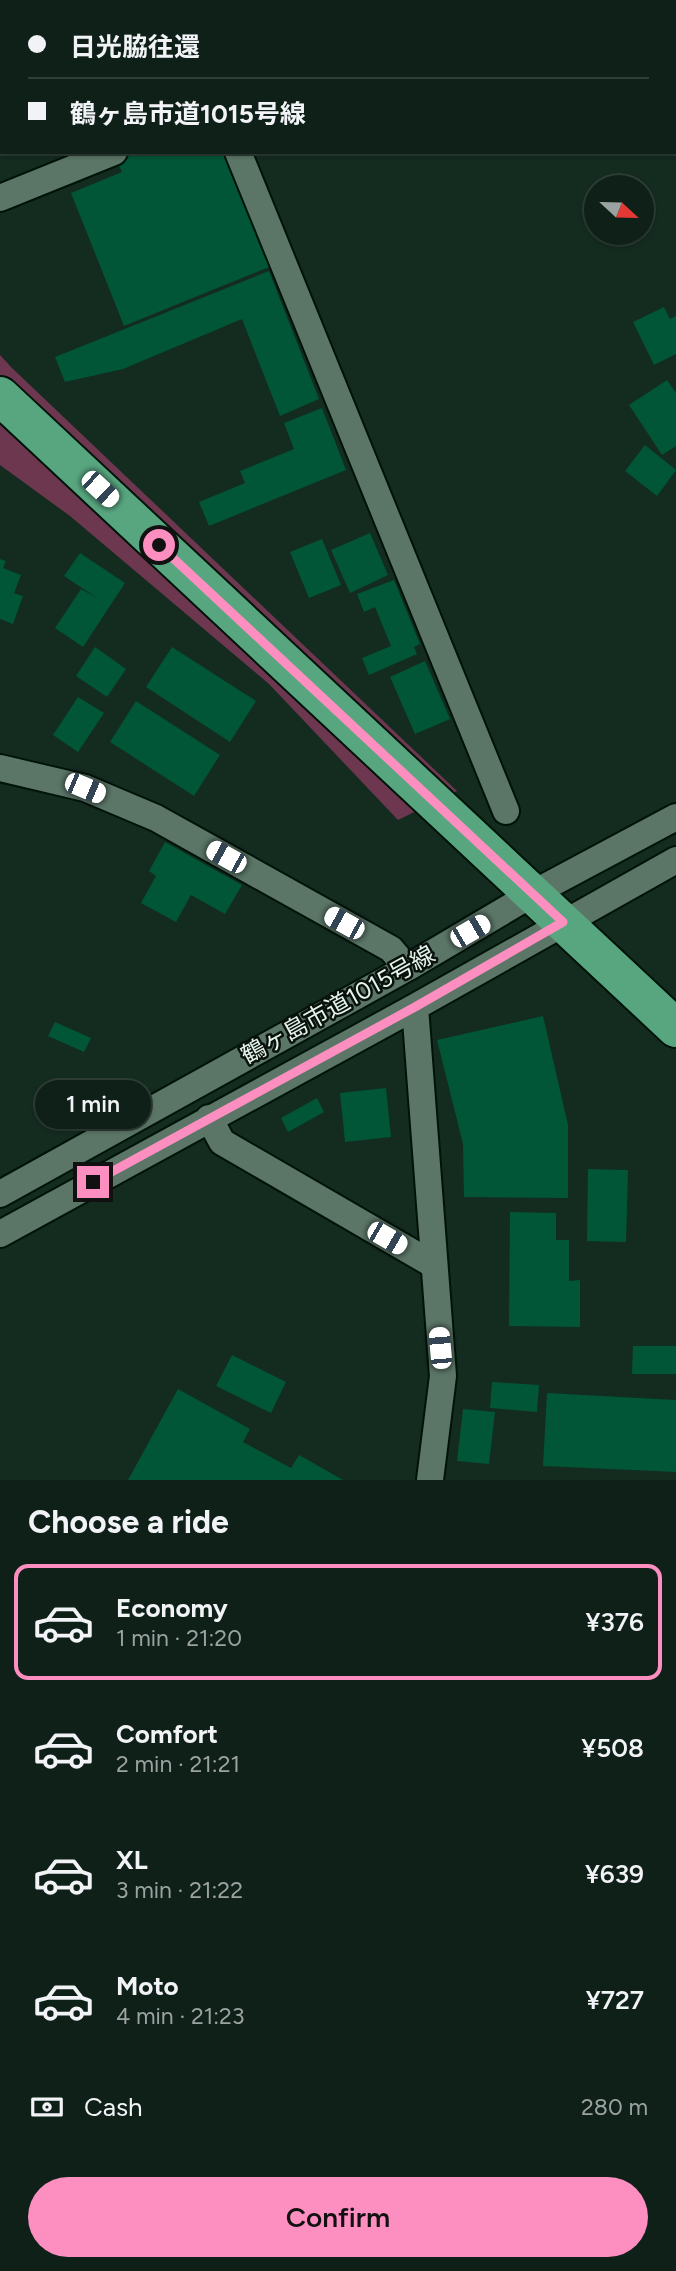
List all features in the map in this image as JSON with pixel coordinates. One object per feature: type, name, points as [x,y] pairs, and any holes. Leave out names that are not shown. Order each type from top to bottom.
[{"type":"highway","points":[[0,396],[676,1028]]},
{"type":"street","points":[[0,198],[109,154]]},
{"type":"street","points":[[239,154],[506,811]]},
{"type":"street","points":[[0,768],[85,788],[156,818],[391,949],[407,968]]},
{"type":"street","name":"鶴ヶ島市道1015号線","points":[[0,1194],[407,968],[533,894],[676,817]]},
{"type":"street","name":"鶴ヶ島市道1015号線","points":[[0,1234],[415,1007],[676,860]]},
{"type":"street","points":[[415,1007],[443,1376],[430,1480]]},
{"type":"street","points":[[209,1118],[222,1142],[434,1265]]},
{"type":"shaded area","points":[[0,355],[457,791],[398,820],[269,684],[70,516],[0,465]]},
{"type":"building","points":[[135,154],[229,154],[274,265],[124,326],[71,193],[122,172],[117,161]]},
{"type":"building","points":[[269,271],[319,399],[280,416],[242,319],[123,369],[65,382],[55,357]]},
{"type":"building","points":[[664,307],[670,319],[676,316],[676,354],[654,365],[633,322]]},
{"type":"building","points":[[667,380],[676,393],[676,446],[662,455],[629,405]]},
{"type":"building","points":[[322,408],[346,470],[209,526],[199,502],[245,483],[240,471],[294,449],[284,423]]},
{"type":"building","points":[[645,445],[676,470],[657,496],[625,471]]},
{"type":"building","points":[[370,533],[388,575],[350,593],[331,550]]},
{"type":"building","points":[[322,539],[341,585],[309,598],[290,552]]},
{"type":"building","points":[[80,553],[125,583],[83,647],[55,628],[81,589],[97,598],[64,576]]},
{"type":"building","points":[[0,559],[6,561],[3,568],[21,575],[14,593],[23,596],[13,624],[0,619]]},
{"type":"building","points":[[394,580],[420,644],[414,647],[417,654],[369,675],[362,658],[391,646],[375,607],[364,612],[357,594]]},
{"type":"building","points":[[95,647],[126,669],[107,697],[76,676]]},
{"type":"building","points":[[172,647],[256,701],[230,742],[146,687]]},
{"type":"building","points":[[425,661],[450,719],[415,734],[390,677]]},
{"type":"building","points":[[78,697],[104,713],[78,752],[53,735]]},
{"type":"building","points":[[136,701],[220,755],[194,796],[110,742]]},
{"type":"building","points":[[165,842],[242,885],[225,914],[191,895],[176,922],[141,903],[156,876],[149,871]]},
{"type":"building","points":[[543,1016],[568,1125],[568,1198],[464,1197],[463,1144],[437,1040]]},
{"type":"building","points":[[55,1022],[91,1038],[84,1052],[48,1036]]},
{"type":"building","points":[[386,1088],[391,1137],[345,1142],[340,1093]]},
{"type":"building","points":[[317,1098],[324,1112],[288,1132],[281,1118]]},
{"type":"building","points":[[588,1169],[628,1170],[626,1242],[587,1241]]},
{"type":"building","points":[[510,1212],[556,1213],[556,1240],[569,1240],[569,1281],[580,1280],[580,1327],[509,1326]]},
{"type":"building","points":[[633,1346],[676,1346],[676,1374],[632,1374]]},
{"type":"building","points":[[232,1355],[286,1382],[271,1413],[216,1386]]},
{"type":"building","points":[[492,1382],[539,1385],[537,1412],[490,1408]]},
{"type":"building","points":[[178,1389],[250,1429],[243,1442],[291,1468],[299,1455],[343,1480],[128,1480]]},
{"type":"building","points":[[547,1393],[676,1400],[676,1472],[543,1466]]},
{"type":"building","points":[[463,1409],[495,1412],[489,1464],[457,1461]]},
{"type":"route","points":[[93,1182],[415,1007],[563,922],[159,545]]}]
